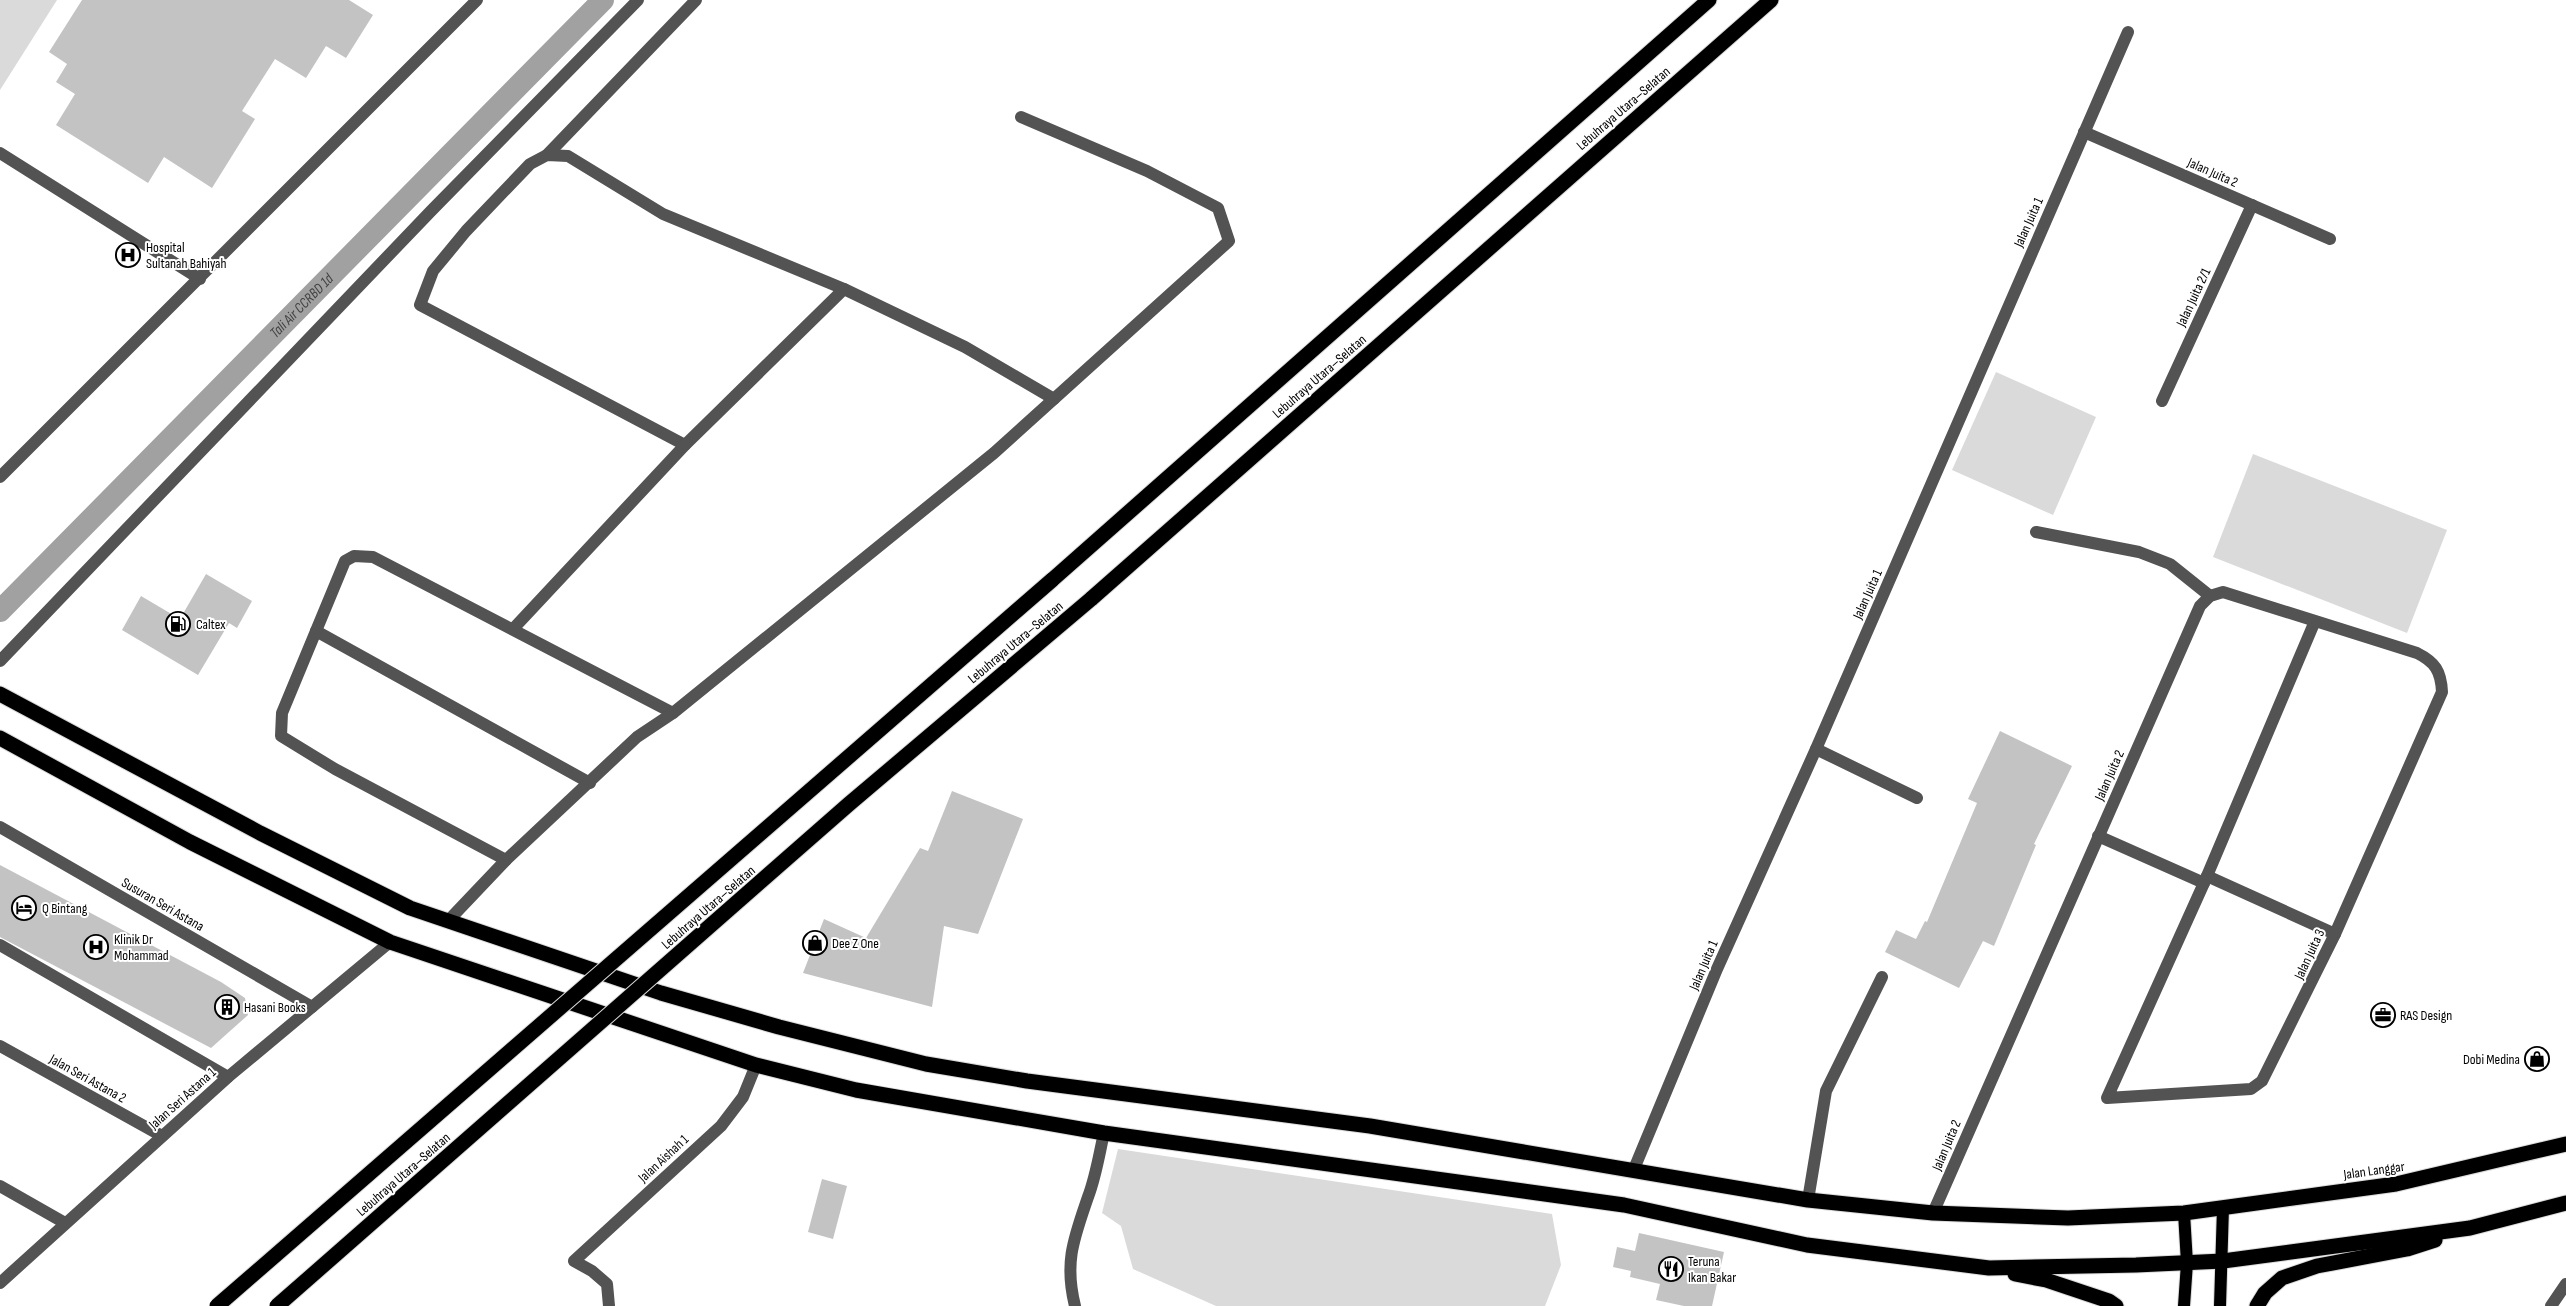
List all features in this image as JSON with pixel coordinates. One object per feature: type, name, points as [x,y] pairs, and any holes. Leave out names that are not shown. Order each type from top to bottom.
[{"type":"highway","name":"Lebuhraya Utara–Selatan","points":[[217,1306],[1052,580],[1709,0]]},
{"type":"highway","name":"Lebuhraya Utara–Selatan","points":[[277,1306],[841,811],[1091,599],[1771,0]]},
{"type":"highway","name":"Jalan Langgar","points":[[0,694],[260,833],[410,908],[662,994],[779,1027],[926,1064],[1027,1081],[1370,1126],[1634,1169],[1808,1200],[1933,1213],[2068,1218],[2184,1213],[2396,1184],[2566,1144]]},
{"type":"highway","points":[[0,738],[190,842],[390,942],[756,1065],[856,1090],[1104,1133],[1624,1205],[1807,1245],[1989,1268],[2046,1280],[2110,1302],[2116,1306]]},
{"type":"highway","points":[[2257,1306],[2264,1293],[2282,1278],[2316,1266],[2407,1249],[2470,1228],[2566,1203]]},
{"type":"highway","points":[[1989,1268],[2187,1263],[2470,1228]]},
{"type":"main road","points":[[2220,1306],[2224,1207]]},
{"type":"main road","points":[[2184,1213],[2187,1263],[2184,1306]]},
{"type":"street","points":[[0,477],[477,0]]},
{"type":"street","points":[[0,661],[431,211],[638,0]]},
{"type":"street","points":[[685,445],[420,304],[433,271],[466,232],[530,164],[547,155],[696,0]]},
{"type":"street","name":"Jalan Juita 1","points":[[1634,1169],[1717,969],[1816,749],[2128,32]]},
{"type":"street","points":[[448,921],[506,860],[637,737],[672,713],[994,453],[1229,241],[1218,208],[1147,171],[1021,117]]},
{"type":"street","name":"Jalan Juita 2","points":[[2084,132],[2330,239]]},
{"type":"street","points":[[0,153],[200,279]]},
{"type":"street","points":[[547,155],[568,156],[663,214],[844,289],[966,347],[1054,399]]},
{"type":"street","name":"Jalan Juita 2/1","points":[[2162,401],[2252,205]]},
{"type":"street","points":[[513,629],[685,445],[844,289]]},
{"type":"street","points":[[2036,532],[2139,552],[2170,564],[2210,596],[2223,592],[2315,621],[2206,880]]},
{"type":"street","points":[[506,860],[335,769],[280,736],[282,713],[345,561],[354,556],[373,557],[672,713]]},
{"type":"street","name":"Jalan Juita 2","points":[[1933,1213],[2200,606],[2210,596]]},
{"type":"street","name":"Jalan Juita 3","points":[[2206,880],[2106,1098],[2251,1089],[2262,1082],[2335,934],[2442,692],[2438,668],[2417,653],[2315,621]]},
{"type":"street","points":[[316,631],[590,783]]},
{"type":"street","points":[[1816,749],[1917,798]]},
{"type":"street","name":"Susuran Seri Astana","points":[[0,827],[312,1007]]},
{"type":"street","points":[[2098,836],[2335,934]]},
{"type":"street","name":"Jalan Seri Astana 1","points":[[0,1282],[228,1077],[390,942]]},
{"type":"street","points":[[0,944],[228,1077]]},
{"type":"street","points":[[1808,1200],[1826,1091],[1882,977]]},
{"type":"street","name":"Jalan Seri Astana 2","points":[[0,1046],[162,1136]]},
{"type":"street","name":"Jalan Aishah 1","points":[[609,1306],[607,1284],[574,1261],[721,1126],[743,1097],[756,1065]]},
{"type":"street","points":[[1074,1306],[1070,1272],[1074,1233],[1088,1197],[1104,1133]]},
{"type":"street","points":[[0,1186],[65,1223]]},
{"type":"street","points":[[2551,1306],[2566,1284]]},
{"type":"shaded area","points":[[0,0],[57,0],[0,90]]},
{"type":"shaded area","points":[[1996,372],[2096,417],[2053,515],[1952,470]]},
{"type":"shaded area","points":[[2253,454],[2447,530],[2407,633],[2213,557]]},
{"type":"shaded area","points":[[1118,1149],[1552,1214],[1561,1265],[1545,1306],[1216,1306],[1133,1269],[1121,1226],[1102,1213]]},
{"type":"building","points":[[82,0],[349,0],[373,15],[346,58],[326,46],[306,78],[275,59],[242,111],[255,119],[212,188],[164,157],[148,183],[56,125],[75,94],[56,82],[67,64],[49,52]]},
{"type":"building","points":[[206,574],[252,601],[237,628],[229,623],[198,675],[122,630],[141,596],[180,619]]},
{"type":"building","points":[[2000,731],[2072,766],[2034,844],[2036,845],[1994,946],[1983,941],[1959,988],[1885,952],[1896,930],[1916,939],[1925,921],[1927,922],[1977,803],[1968,799]]},
{"type":"building","points":[[952,791],[1023,819],[978,934],[944,926],[932,1007],[803,973],[824,919],[866,938],[920,848],[928,851]]},
{"type":"building","points":[[0,865],[221,982],[245,998],[248,1015],[211,1048],[0,937]]},
{"type":"building","points":[[822,1179],[847,1186],[833,1239],[808,1232]]},
{"type":"building","name":"Teruna Ikan Bakar","points":[[1639,1233],[1724,1252],[1712,1306],[1684,1306],[1656,1300],[1660,1284],[1630,1277],[1631,1271],[1613,1267],[1617,1247],[1635,1251]]},
{"type":"waterway","name":"Tali Air CCRBD 1d","points":[[0,611],[603,0]]},
{"type":"place","name":"Hospital Sultanah Bahiyah","points":[[128,255]]},
{"type":"place","name":"Caltex","points":[[178,624]]},
{"type":"place","name":"Q Bintang","points":[[24,908]]},
{"type":"place","name":"Dee Z One","points":[[815,943]]},
{"type":"place","name":"Klinik Dr Mohammad","points":[[96,947]]},
{"type":"place","name":"Hasani Books","points":[[227,1007]]},
{"type":"place","name":"RAS Design","points":[[2383,1015]]},
{"type":"place","name":"Dobi Medina","points":[[2537,1059]]},
{"type":"place","name":"Teruna Ikan Bakar","points":[[1671,1269]]}]
